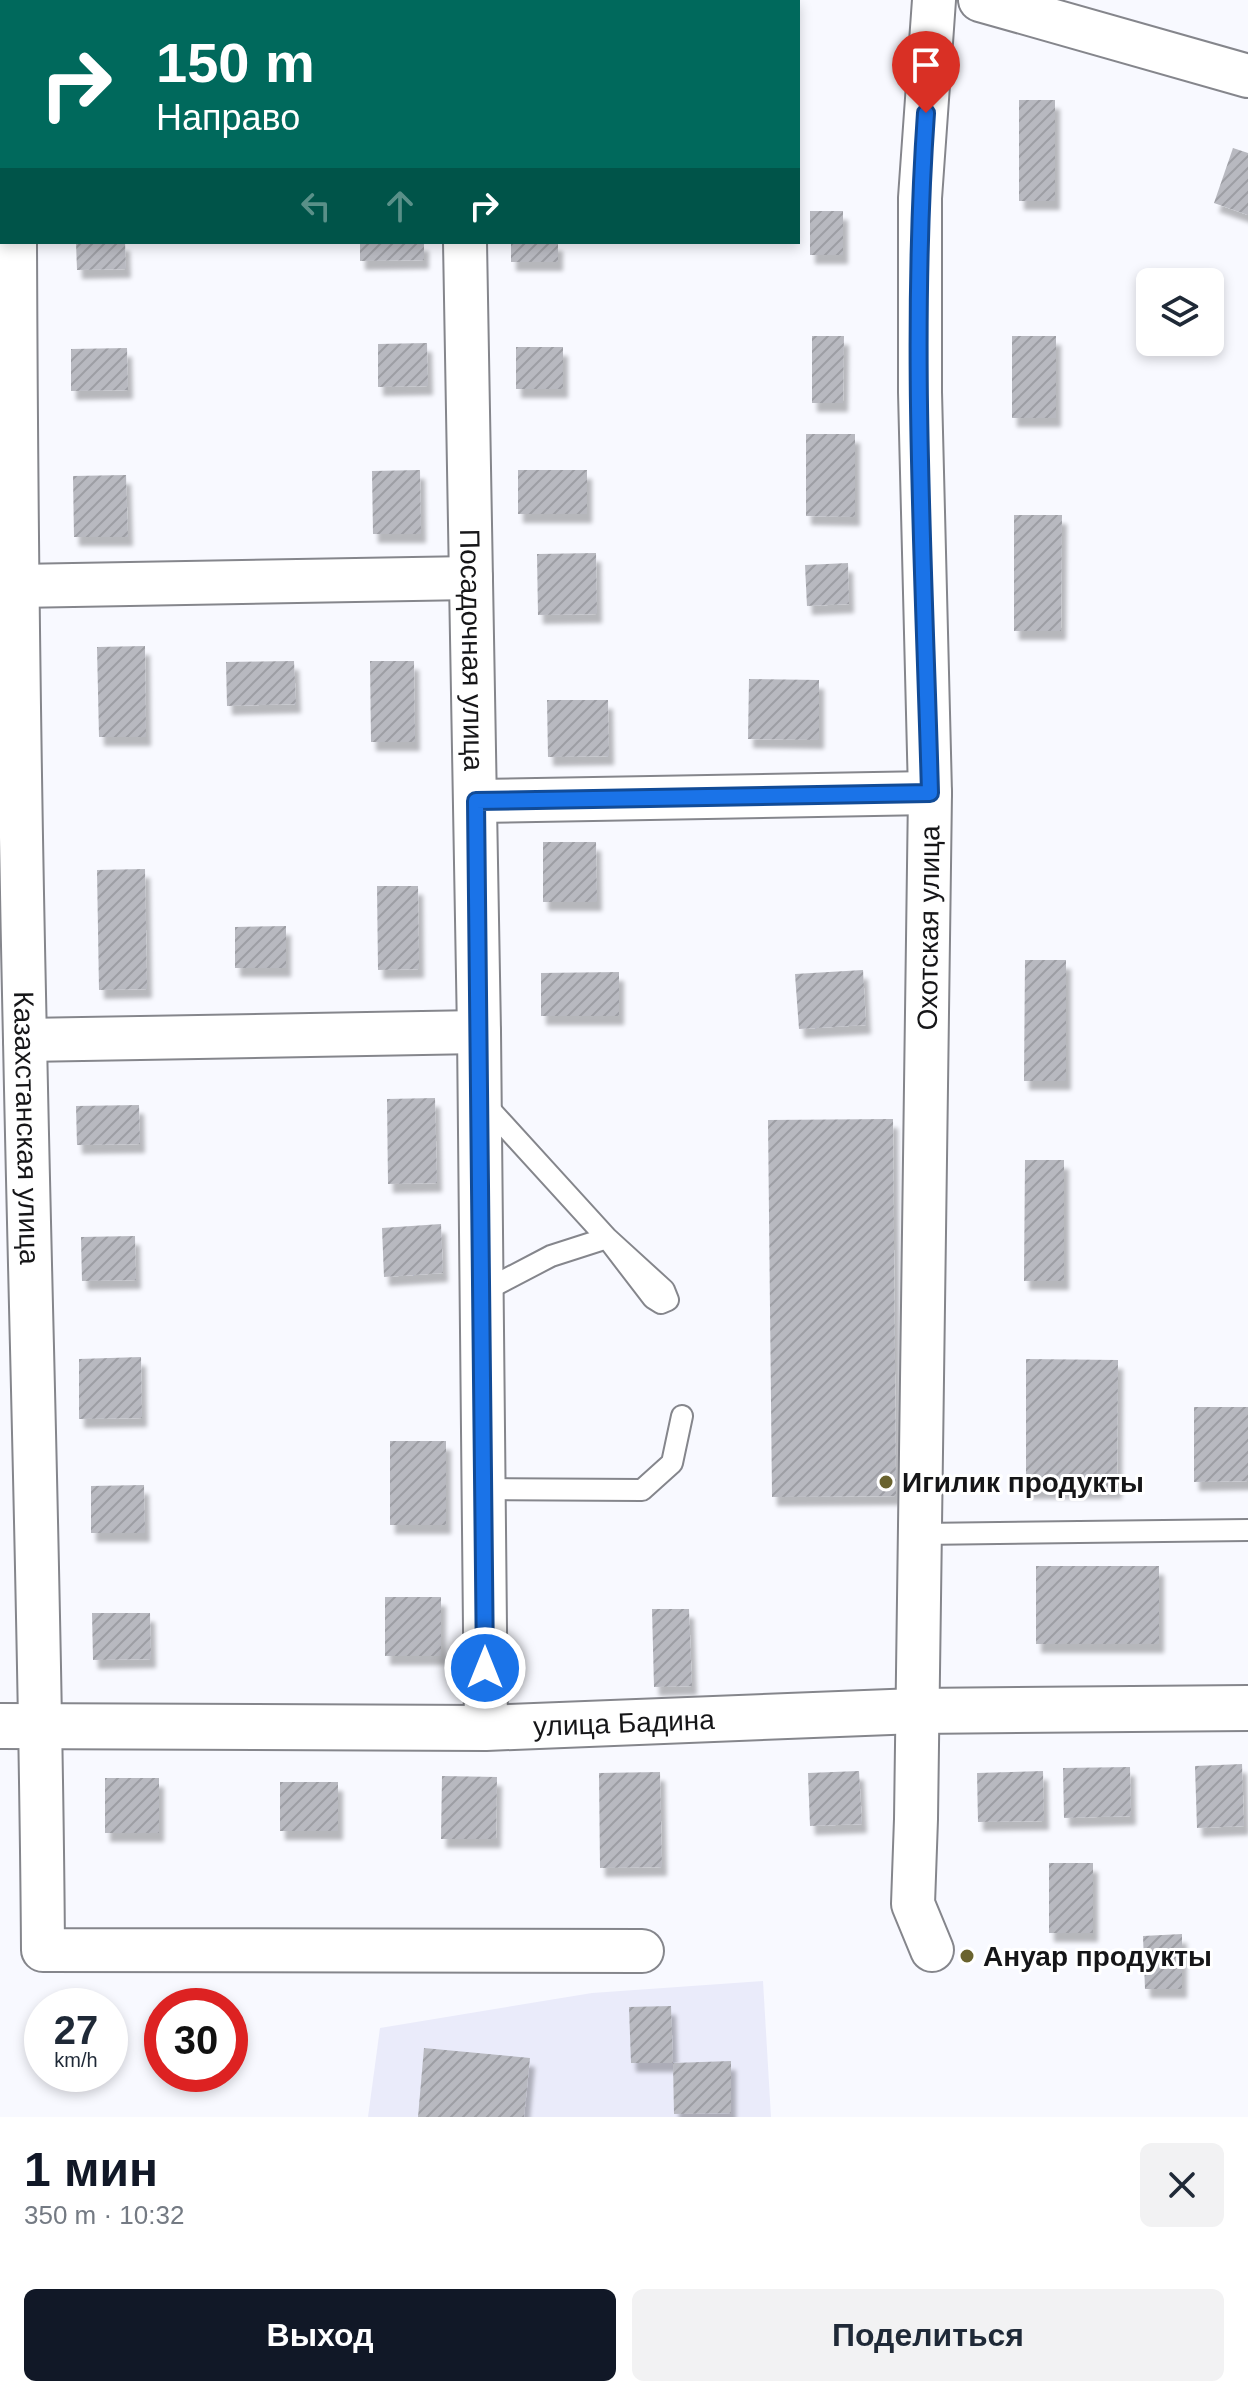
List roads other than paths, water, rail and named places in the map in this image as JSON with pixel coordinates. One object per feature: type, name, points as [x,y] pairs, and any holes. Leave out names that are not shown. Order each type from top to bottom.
[{"type":"street","name":"Охотская улица","points":[[932,1950],[913,1904],[930,793],[920,392],[920,198],[934,0]]},
{"type":"street","points":[[980,0],[1248,76]]},
{"type":"street","name":"Казахстанская улица","points":[[15,244],[25,1040],[21,1726],[43,1950],[642,1951]]},
{"type":"street","name":"Посадочная улица","points":[[465,244],[476,801],[486,1728]]},
{"type":"street","points":[[17,586],[471,578]]},
{"type":"street","points":[[476,801],[930,793]]},
{"type":"street","points":[[25,1040],[479,1032]]},
{"type":"street","name":"улица Бадина","points":[[21,1726],[486,1728],[916,1711],[1248,1708]]},
{"type":"lane","points":[[480,1099],[607,1238],[551,1256],[482,1292]]},
{"type":"lane","points":[[484,1489],[642,1490],[672,1463],[682,1416]]},
{"type":"lane","points":[[920,1534],[1248,1530]]},
{"type":"place","name":"Игилик продукты","points":[[886,1482]]},
{"type":"place","name":"Ануар продукты","points":[[967,1956]]}]
